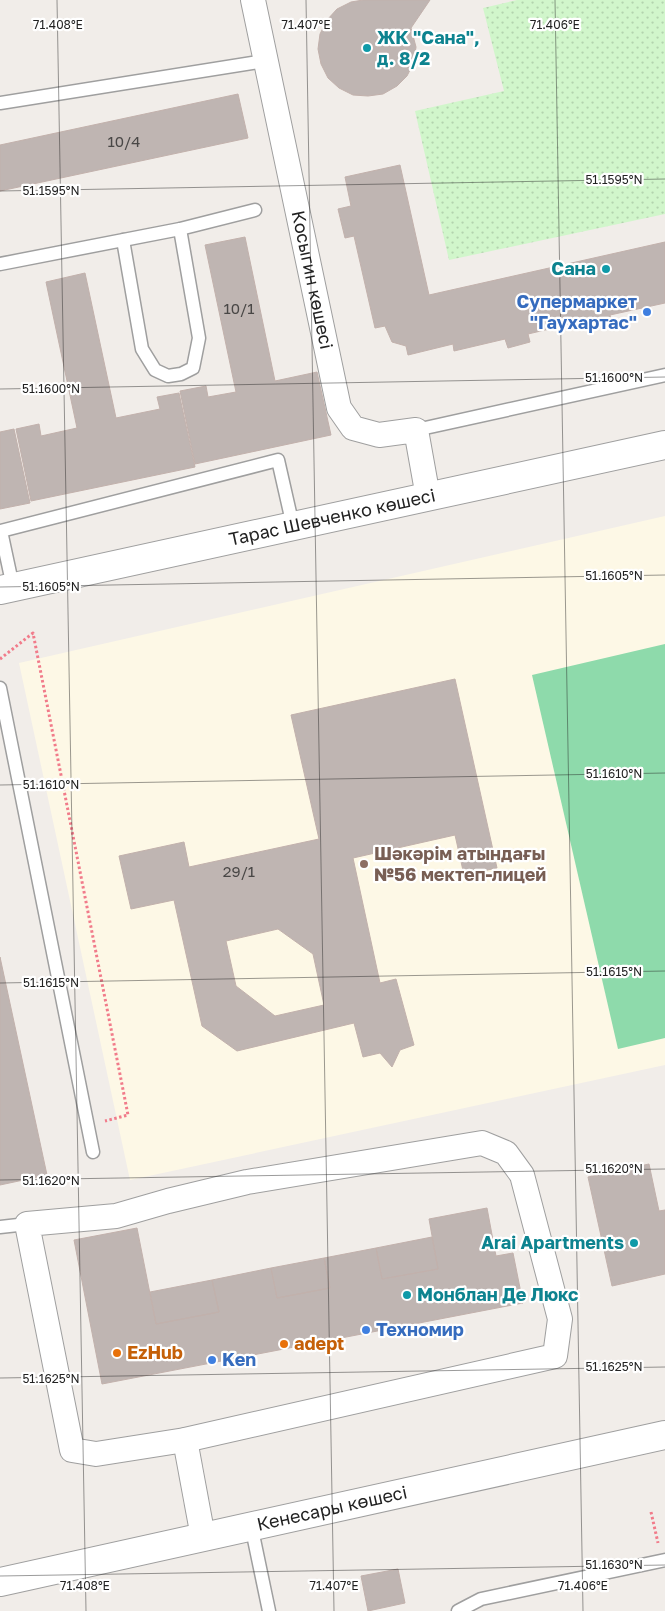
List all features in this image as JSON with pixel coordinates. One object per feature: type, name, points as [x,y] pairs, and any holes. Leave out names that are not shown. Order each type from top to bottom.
[{"type":"street","name":"Косыгин көшесі","points":[[253,0],[340,408],[353,428],[379,435],[416,430]]},
{"type":"street","points":[[416,430],[428,497]]},
{"type":"street","name":"Тарас Шевченко көшесі","points":[[7,588],[665,445]]},
{"type":"street","points":[[482,1143],[506,1153],[522,1174],[560,1319],[555,1356],[184,1440],[96,1454],[72,1450],[26,1224],[116,1216],[247,1182],[482,1143]]},
{"type":"street","name":"Кенесары көшесі","points":[[0,1582],[250,1525],[665,1435]]},
{"type":"street","points":[[184,1440],[203,1537]]},
{"type":"lane","points":[[0,103],[265,61]]},
{"type":"lane","points":[[0,264],[180,229],[255,210]]},
{"type":"lane","points":[[122,240],[142,349],[155,370],[168,376],[181,374],[193,368],[199,338],[180,229]]},
{"type":"lane","points":[[416,430],[665,375]]},
{"type":"lane","points":[[7,588],[1,531],[278,460],[293,526]]},
{"type":"lane","points":[[0,688],[93,1152]]},
{"type":"lane","points":[[0,1227],[26,1224]]},
{"type":"lane","points":[[250,1525],[269,1611]]},
{"type":"lane","points":[[458,1611],[481,1599],[664,1560]]},
{"type":"path","points":[[0,659],[33,633],[128,1115],[88,1126]]},
{"type":"path","points":[[651,1512],[664,1560]]},
{"type":"shaded area","name":"Шәкәрім атындағы №56 мектеп-лицей","points":[[665,516],[665,1065],[130,1180],[19,663]]},
{"type":"green space","points":[[517,0],[665,0],[665,214],[449,260],[415,111],[504,91],[483,8]]},
{"type":"green space","points":[[665,644],[665,1038],[618,1049],[532,675]]},
{"type":"building","name":"ЖК \"Сана\", д. 8/2","points":[[363,0],[430,0],[411,28],[416,47],[414,62],[407,76],[397,86],[383,94],[368,96],[353,95],[339,88],[328,78],[321,64],[318,49],[320,34],[327,20],[337,9],[351,2]]},
{"type":"building","points":[[238,94],[248,138],[0,191],[0,145]]},
{"type":"building","name":"Сана","points":[[400,165],[429,295],[665,242],[665,303],[610,315],[612,325],[590,330],[588,320],[528,334],[530,342],[508,348],[505,339],[454,351],[453,344],[408,355],[406,346],[392,342],[385,326],[375,328],[354,236],[345,238],[338,209],[351,206],[345,177]]},
{"type":"building","points":[[245,237],[275,381],[317,372],[331,435],[195,464],[180,391],[206,386],[208,397],[236,392],[205,245]]},
{"type":"building","points":[[85,273],[116,418],[160,409],[157,397],[179,393],[195,467],[31,501],[16,429],[39,424],[41,436],[77,428],[46,282]]},
{"type":"building","points":[[14,429],[30,503],[0,509],[0,432]]},
{"type":"building","points":[[455,679],[497,868],[464,875],[455,835],[353,858],[380,983],[396,979],[414,1045],[400,1050],[392,1067],[380,1053],[363,1057],[354,1023],[237,1051],[202,1026],[174,900],[131,909],[119,856],[184,842],[189,867],[319,839],[291,715]],"holes":[[[278,929],[313,954],[324,1005],[275,1016],[236,986],[226,941]]]},
{"type":"building","points":[[0,957],[47,1175],[0,1185]]},
{"type":"building","name":"Arai Apartments","points":[[649,1164],[659,1211],[665,1210],[665,1274],[612,1286],[588,1177]]},
{"type":"building","name":"Монблан Де Люкс","points":[[487,1208],[496,1256],[513,1253],[523,1303],[102,1384],[74,1240],[137,1228],[156,1324],[219,1312],[212,1280],[271,1268],[277,1298],[330,1288],[324,1258],[376,1248],[382,1279],[438,1269],[429,1219]]},
{"type":"building","points":[[432,1237],[438,1269],[382,1279],[376,1248]]},
{"type":"building","points":[[324,1258],[330,1288],[277,1298],[271,1268]]},
{"type":"building","points":[[212,1280],[219,1312],[156,1324],[150,1292]]},
{"type":"building","points":[[398,1569],[405,1603],[368,1611],[361,1576]]},
{"type":"place","name":"ЖК \"Сана\", д. 8/2","points":[[367,48]]},
{"type":"place","name":"Сана","points":[[606,269]]},
{"type":"place","name":"Супермаркет \"Гаухартас\"","points":[[647,312]]},
{"type":"place","name":"Шәкәрім атындағы №56 мектеп-лицей","points":[[364,864]]},
{"type":"place","name":"Arai Apartments","points":[[634,1243]]},
{"type":"place","name":"Монблан Де Люкс","points":[[407,1295]]},
{"type":"place","name":"Техномир","points":[[366,1330]]},
{"type":"place","name":"adept","points":[[284,1344]]},
{"type":"place","name":"EzHub","points":[[117,1353]]},
{"type":"place","name":"Ken","points":[[212,1360]]}]
